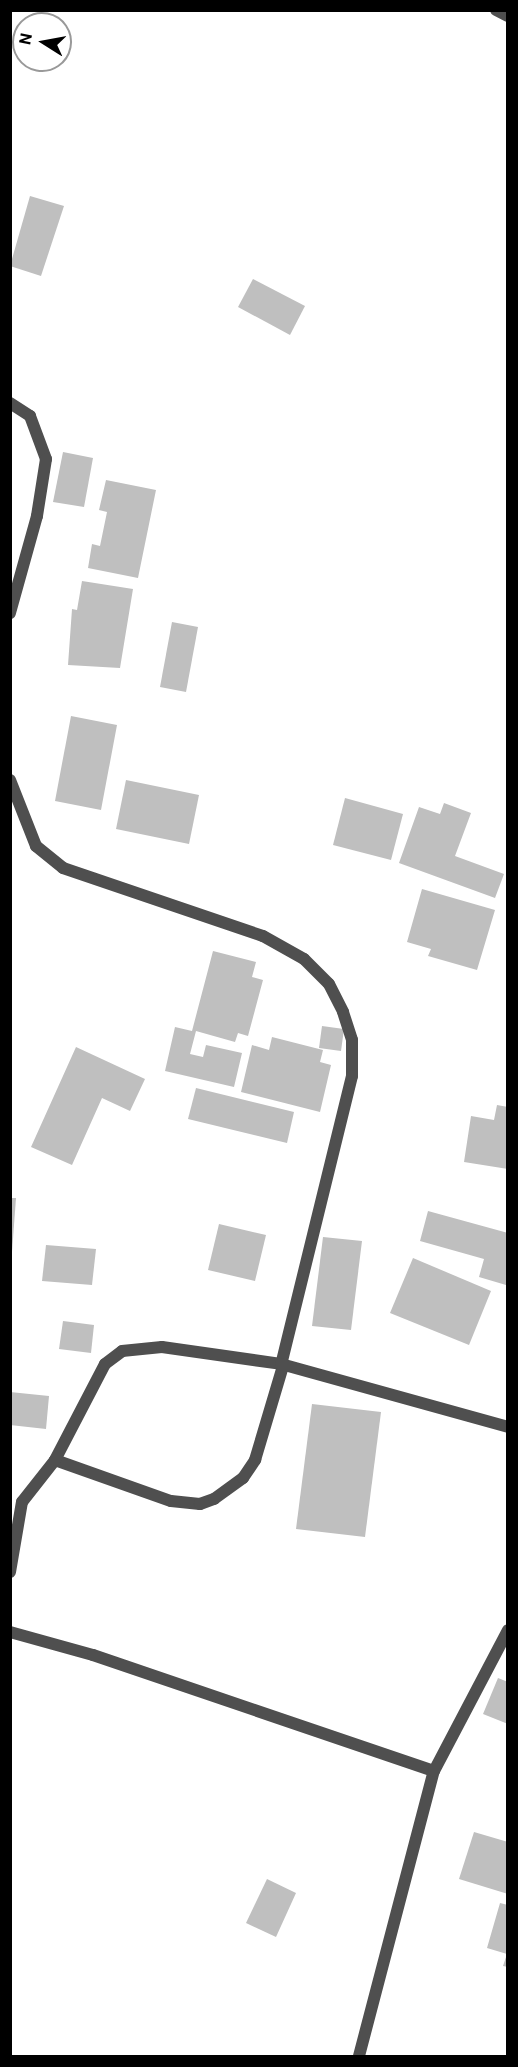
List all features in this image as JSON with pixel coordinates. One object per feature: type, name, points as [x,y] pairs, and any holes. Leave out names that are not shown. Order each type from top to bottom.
[{"type":"street","points":[[496,10],[507,16]]},
{"type":"street","points":[[10,403],[30,416],[46,459],[37,516],[10,613]]},
{"type":"street","points":[[10,780],[36,846],[63,868],[263,936],[304,959],[328,984],[343,1012],[352,1040],[352,1076],[282,1365],[255,1460],[243,1478],[214,1499],[200,1504],[171,1501],[55,1460]]},
{"type":"street","points":[[10,1572],[22,1502],[55,1460],[86,1395],[105,1364],[122,1351],[162,1347],[282,1365],[507,1427]]},
{"type":"street","points":[[359,2056],[434,1771],[507,1630]]},
{"type":"street","points":[[10,1632],[434,1771]]},
{"type":"building","points":[[30,196],[64,206],[41,276],[10,266]]},
{"type":"building","points":[[253,279],[305,306],[290,335],[238,307]]},
{"type":"building","points":[[63,452],[93,458],[84,507],[53,502]]},
{"type":"building","points":[[106,480],[156,490],[138,578],[88,568],[92,544],[100,546],[107,512],[99,510]]},
{"type":"building","points":[[82,581],[133,589],[120,668],[68,665],[72,609],[77,610]]},
{"type":"building","points":[[172,622],[198,627],[186,692],[160,687]]},
{"type":"building","points":[[71,716],[117,725],[101,810],[55,801]]},
{"type":"building","points":[[126,780],[199,795],[189,844],[116,829]]},
{"type":"building","points":[[345,798],[403,814],[391,860],[333,845]]},
{"type":"building","points":[[444,803],[471,813],[455,856],[504,874],[495,898],[399,863],[419,807],[440,814]]},
{"type":"building","points":[[422,889],[495,910],[477,970],[428,956],[431,949],[407,942]]},
{"type":"building","points":[[213,951],[256,962],[252,977],[263,980],[248,1036],[238,1033],[235,1042],[196,1031],[190,1054],[203,1057],[206,1045],[242,1053],[234,1087],[165,1071],[175,1027],[192,1031]]},
{"type":"building","points":[[322,1026],[344,1029],[341,1051],[319,1048]]},
{"type":"building","points":[[272,1037],[323,1050],[320,1062],[331,1065],[320,1112],[241,1092],[252,1045],[269,1050]]},
{"type":"building","points":[[76,1047],[145,1079],[130,1111],[102,1098],[72,1165],[31,1147]]},
{"type":"building","points":[[196,1088],[294,1112],[287,1143],[188,1119]]},
{"type":"building","points":[[497,1105],[508,1107],[508,1169],[464,1162],[471,1116],[494,1120]]},
{"type":"building","points":[[10,1198],[16,1198],[12,1252],[10,1252]]},
{"type":"building","points":[[428,1211],[508,1233],[506,1285],[479,1277],[484,1259],[420,1241]]},
{"type":"building","points":[[219,1224],[266,1235],[255,1281],[208,1270]]},
{"type":"building","points":[[323,1237],[362,1241],[351,1330],[312,1326]]},
{"type":"building","points":[[46,1245],[96,1249],[92,1285],[42,1281]]},
{"type":"building","points":[[413,1258],[491,1291],[469,1345],[390,1313]]},
{"type":"building","points":[[63,1321],[94,1325],[91,1353],[59,1349]]},
{"type":"building","points":[[10,1392],[49,1396],[46,1429],[10,1425]]},
{"type":"building","points":[[312,1404],[381,1412],[365,1537],[296,1529]]},
{"type":"building","points":[[498,1678],[508,1682],[508,1724],[483,1714]]},
{"type":"building","points":[[474,1832],[508,1842],[508,1894],[459,1879]]},
{"type":"building","points":[[267,1879],[296,1893],[276,1937],[246,1923]]},
{"type":"building","points":[[500,1903],[508,1905],[508,1967],[503,1966],[507,1954],[487,1948]]}]
